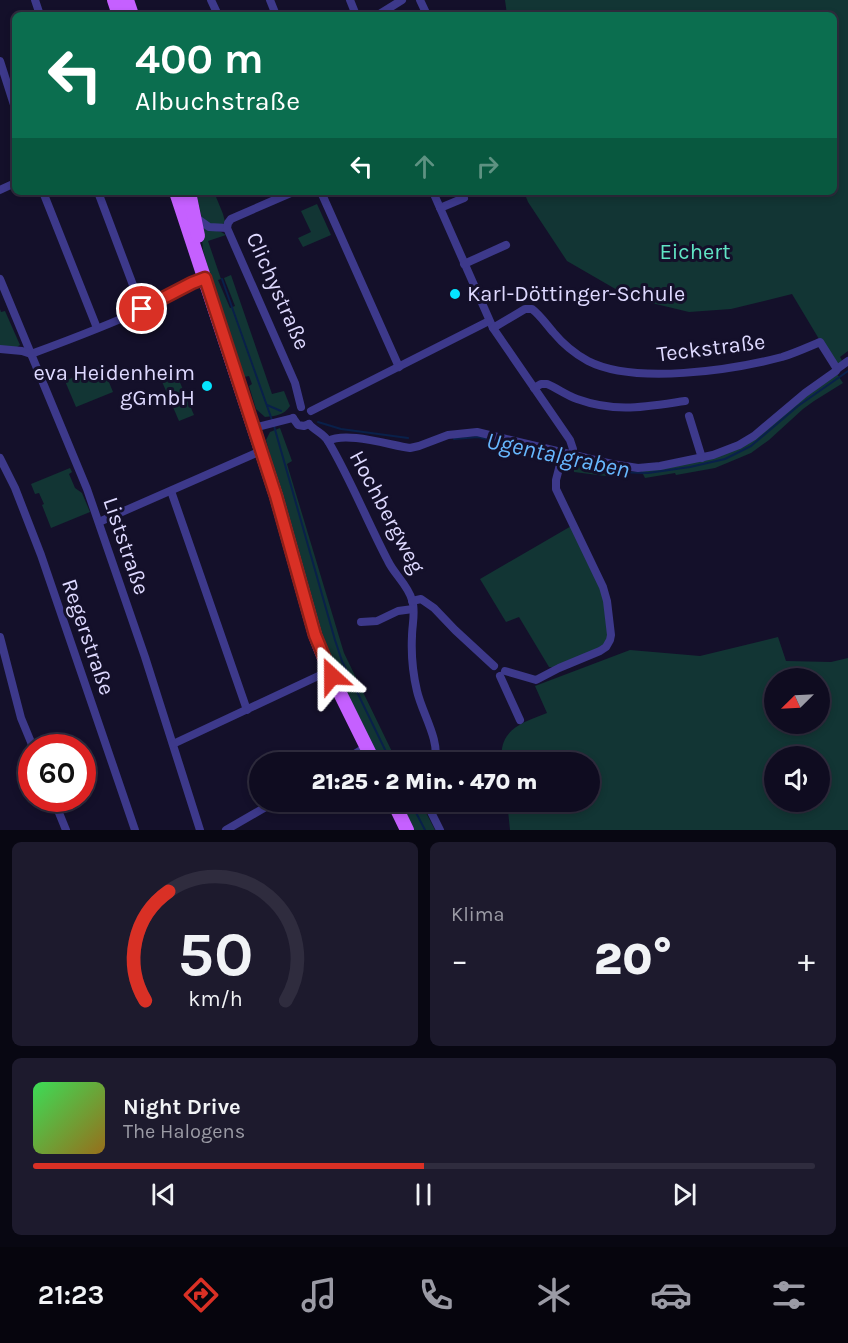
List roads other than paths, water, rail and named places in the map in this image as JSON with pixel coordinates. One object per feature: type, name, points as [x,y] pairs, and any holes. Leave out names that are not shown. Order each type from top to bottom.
[{"type":"main road","points":[[177,195],[260,426],[261,451],[315,635],[329,671],[369,752]]},
{"type":"main road","points":[[190,195],[204,274]]},
{"type":"main road","points":[[398,812],[407,830]]},
{"type":"street","points":[[383,12],[402,0]]},
{"type":"street","points":[[0,61],[12,99]]},
{"type":"street","points":[[44,195],[97,328]]},
{"type":"street","points":[[99,195],[142,309]]},
{"type":"street","points":[[227,228],[231,219],[285,195]]},
{"type":"street","points":[[322,195],[399,367]]},
{"type":"street","points":[[434,195],[491,325],[570,440],[573,449],[564,457],[555,480],[556,489],[603,587],[607,601],[611,635],[606,647],[536,680],[502,674]]},
{"type":"street","points":[[440,208],[464,198]]},
{"type":"street","name":"Clichystraße","points":[[194,216],[209,227],[227,228],[295,383],[301,407]]},
{"type":"street","points":[[464,264],[506,245]]},
{"type":"street","points":[[0,349],[31,354],[142,309],[192,283],[204,274]]},
{"type":"street","name":"Liststraße","points":[[0,279],[99,522],[200,830]]},
{"type":"street","name":"Teckstraße","points":[[310,411],[525,309],[532,309],[537,313],[561,341],[575,353],[595,364],[622,371],[678,374],[717,369],[782,357],[820,342],[837,369]]},
{"type":"street","points":[[328,441],[335,437],[347,437],[410,448],[448,435],[477,432],[564,457],[643,468],[660,466],[702,458],[733,448],[749,439],[848,361]]},
{"type":"street","points":[[534,388],[546,384],[600,406],[619,408],[638,408],[685,401]]},
{"type":"street","points":[[301,407],[310,411],[312,417],[309,423],[304,426],[298,425],[293,418],[294,411],[301,407]]},
{"type":"street","points":[[689,416],[702,458]]},
{"type":"street","points":[[260,426],[293,418]]},
{"type":"street","name":"Hochbergweg","points":[[309,423],[328,441],[353,485],[389,564],[407,590],[413,605],[421,599],[434,608],[494,666],[493,672],[496,675],[502,674]]},
{"type":"street","points":[[99,522],[261,451]]},
{"type":"street","name":"Regerstraße","points":[[0,458],[15,488],[41,555],[135,830]]},
{"type":"street","points":[[171,491],[247,710]]},
{"type":"street","points":[[361,622],[377,621],[413,605],[414,676],[436,752]]},
{"type":"street","points":[[0,637],[21,718],[28,734]]},
{"type":"street","points":[[173,744],[329,671]]},
{"type":"street","points":[[502,674],[519,720]]},
{"type":"street","points":[[358,752],[366,747]]},
{"type":"street","points":[[59,812],[66,830]]},
{"type":"street","points":[[226,830],[257,812]]},
{"type":"street","points":[[431,812],[441,830]]},
{"type":"waterway","points":[[222,279],[272,420]]},
{"type":"waterway","name":"Ugentalgraben","points":[[564,461],[614,472],[648,473],[725,459],[751,446],[798,406],[848,371]]},
{"type":"waterway","name":"Ugentalgraben","points":[[267,405],[281,411]]},
{"type":"waterway","name":"Ugentalgraben","points":[[318,422],[341,429],[408,438]]},
{"type":"waterway","points":[[274,426],[342,661],[386,752]]},
{"type":"waterway","name":"Ugentalgraben","points":[[454,439],[478,437],[559,459]]},
{"type":"waterway","points":[[416,812],[425,830]]},
{"type":"place","name":"Karl-Döttinger-Schule","points":[[455,294]]},
{"type":"place","name":"eva Heidenheim gGmbH","points":[[207,386]]},
{"type":"park label","name":"Eichert","points":[[695,252]]}]
